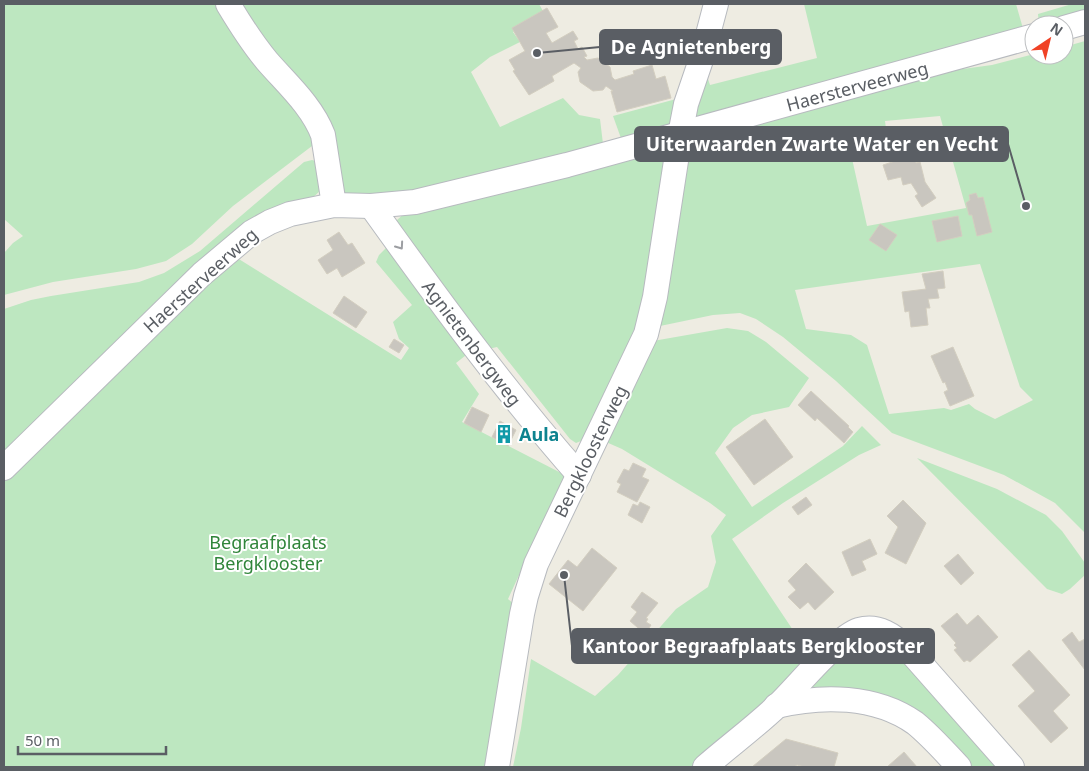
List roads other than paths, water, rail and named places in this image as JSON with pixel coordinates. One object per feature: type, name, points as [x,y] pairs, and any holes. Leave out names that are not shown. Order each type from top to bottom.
[{"type":"street","points":[[228,4],[254,44],[295,91],[320,127],[323,135],[334,205]]},
{"type":"street","points":[[680,135],[686,104],[702,57],[716,4]]},
{"type":"street","name":"Haersterveerweg","points":[[4,468],[202,274],[262,226],[290,214],[334,205],[371,206],[415,202],[680,135],[1024,39]]},
{"type":"street","name":"Bergkloosterweg","points":[[497,767],[526,596],[536,564],[646,334],[656,290],[680,135]]},
{"type":"street","name":"Agnietenbergweg","points":[[371,206],[474,347],[539,430],[578,475]]},
{"type":"street","points":[[705,767],[776,706],[846,637],[860,630],[874,628],[891,634],[907,648],[1012,767]]},
{"type":"street","points":[[776,706],[821,699],[872,703],[899,714],[915,724],[958,767]]},
{"type":"place","name":"De Agnietenberg","points":[[537,53]]},
{"type":"place","name":"Uiterwaarden Zwarte Water en Vecht","points":[[1026,206]]},
{"type":"place","name":"Aula","points":[[504,434]]},
{"type":"place","name":"Kantoor Begraafplaats Bergklooster","points":[[564,575]]},
{"type":"park label","name":"Begraafplaats Bergklooster","points":[[268,552]]}]
